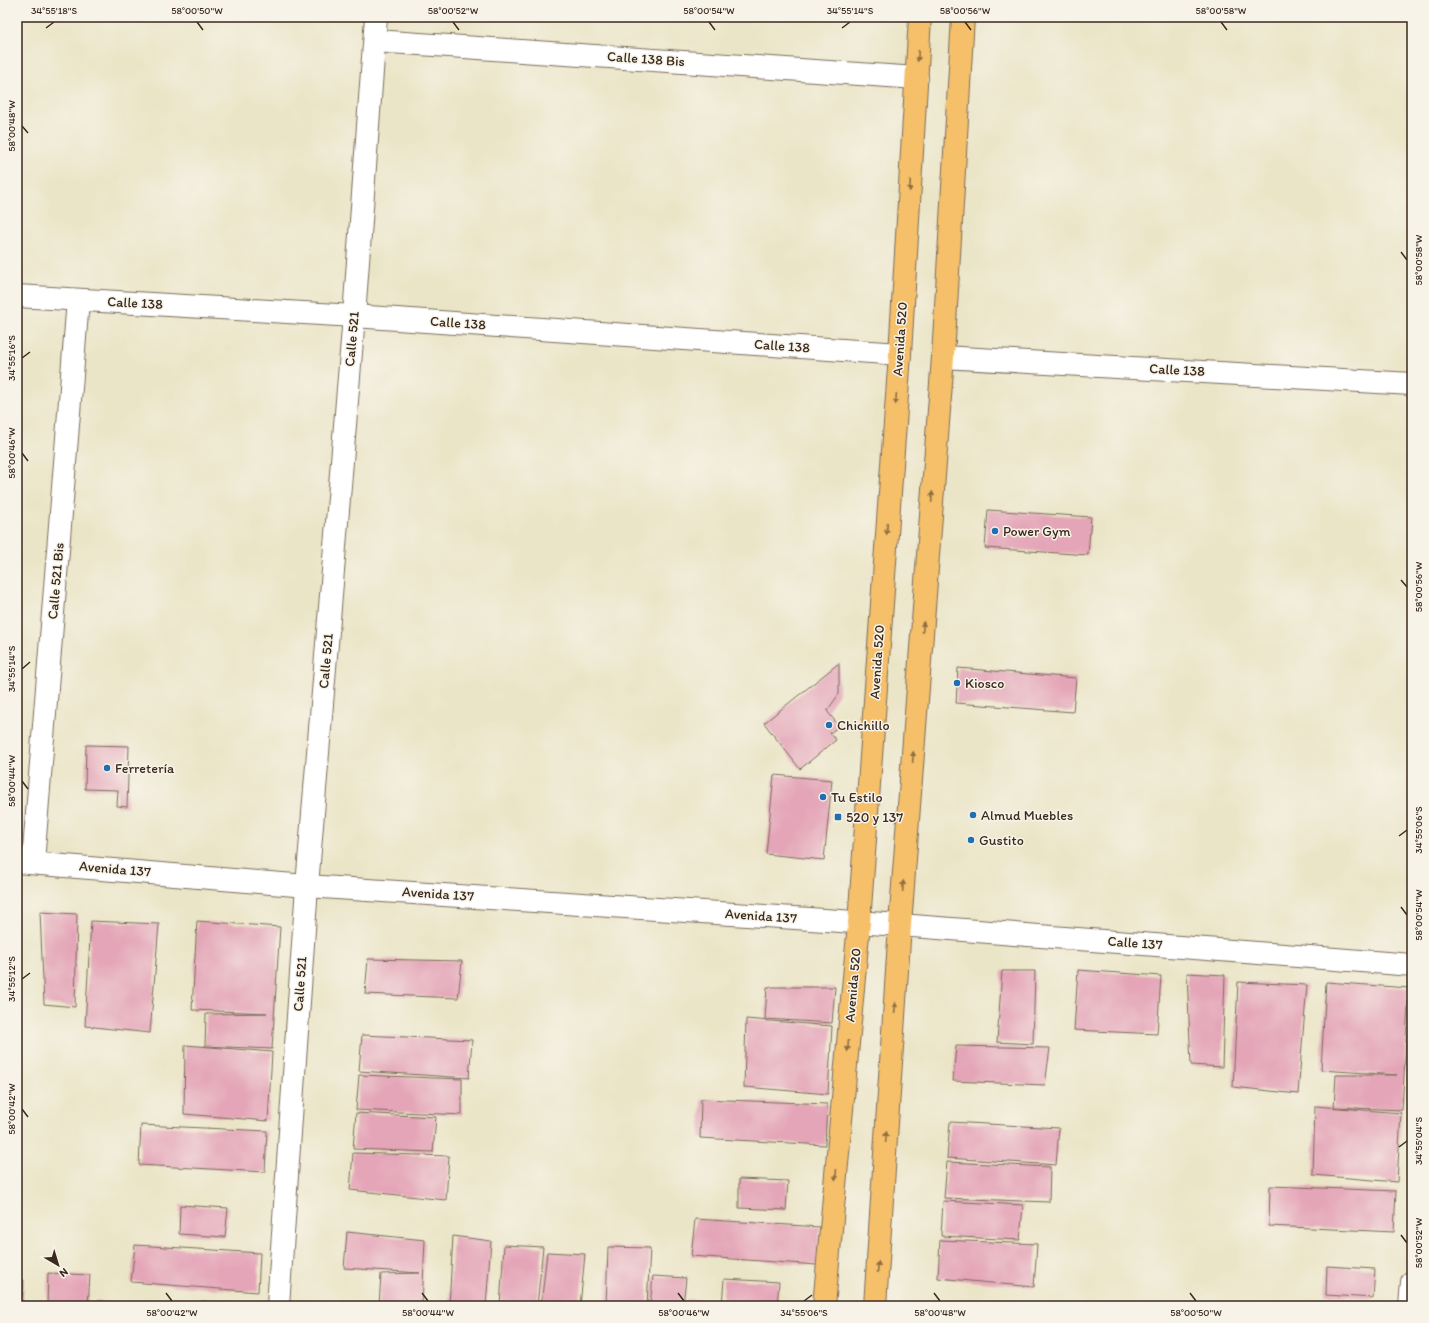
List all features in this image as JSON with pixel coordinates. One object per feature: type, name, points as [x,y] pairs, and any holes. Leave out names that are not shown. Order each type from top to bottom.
[{"type":"main road","name":"Avenida 520","points":[[824,1306],[859,923],[900,354],[920,17]]},
{"type":"main road","points":[[875,1306],[900,925],[943,357],[963,17]]},
{"type":"street","name":"Calle 521","points":[[278,1306],[307,886],[354,316],[376,17]]},
{"type":"street","name":"Calle 138 Bis","points":[[375,41],[917,78]]},
{"type":"street","name":"Calle 138","points":[[17,296],[354,316],[900,354]]},
{"type":"street","name":"Calle 521 Bis","points":[[25,862],[78,300]]},
{"type":"street","name":"Calle 138","points":[[943,357],[1412,384]]},
{"type":"street","name":"Avenida 137","points":[[25,862],[307,886],[859,923]]},
{"type":"street","name":"Calle 137","points":[[859,923],[1412,965]]},
{"type":"street","points":[[1410,1306],[1412,1282]]},
{"type":"building","points":[[988,510],[1091,517],[1088,555],[985,548]]},
{"type":"building","points":[[839,663],[839,694],[827,711],[839,726],[830,733],[836,740],[800,769],[764,723]]},
{"type":"building","points":[[958,668],[1076,678],[1073,712],[956,703]]},
{"type":"building","name":"Ferretería","points":[[86,745],[129,746],[127,807],[117,806],[118,790],[85,789]]},
{"type":"building","points":[[774,775],[832,780],[824,860],[766,854]]},
{"type":"building","points":[[40,912],[77,914],[75,1007],[44,1004]]},
{"type":"building","points":[[91,921],[159,924],[150,1033],[85,1026]]},
{"type":"building","points":[[197,921],[280,927],[272,1049],[205,1046],[206,1014],[267,1013],[192,1010]]},
{"type":"building","points":[[368,959],[462,961],[458,998],[365,994]]},
{"type":"building","points":[[1078,970],[1161,976],[1157,1034],[1074,1030]]},
{"type":"building","points":[[1002,971],[1035,971],[1033,1044],[997,1042]]},
{"type":"building","points":[[1187,973],[1225,975],[1222,1067],[1191,1065]]},
{"type":"building","points":[[1238,982],[1307,985],[1298,1094],[1233,1087]]},
{"type":"building","points":[[1326,982],[1409,988],[1402,1110],[1334,1107],[1336,1075],[1397,1075],[1321,1070]]},
{"type":"building","points":[[767,987],[835,987],[832,1023],[765,1019]]},
{"type":"building","points":[[746,1019],[832,1026],[828,1094],[744,1087]]},
{"type":"building","points":[[362,1035],[472,1040],[469,1078],[359,1071]]},
{"type":"building","points":[[185,1045],[272,1052],[268,1121],[184,1114]]},
{"type":"building","points":[[956,1046],[1050,1048],[1045,1085],[953,1081]]},
{"type":"building","points":[[359,1075],[462,1079],[462,1115],[356,1110]]},
{"type":"building","points":[[701,1099],[827,1104],[825,1145],[700,1138]]},
{"type":"building","points":[[1315,1106],[1401,1113],[1397,1182],[1313,1175]]},
{"type":"building","points":[[356,1113],[436,1117],[433,1152],[353,1149]]},
{"type":"building","points":[[950,1122],[1059,1128],[1056,1165],[947,1158]]},
{"type":"building","points":[[141,1125],[267,1131],[265,1172],[139,1165]]},
{"type":"building","points":[[353,1153],[449,1156],[446,1200],[350,1190]]},
{"type":"building","points":[[947,1162],[1050,1167],[1049,1202],[944,1198]]},
{"type":"building","points":[[739,1179],[788,1181],[786,1210],[739,1208]]},
{"type":"building","points":[[1270,1186],[1396,1191],[1394,1232],[1269,1226]]},
{"type":"building","points":[[943,1201],[1023,1205],[1020,1240],[941,1236]]},
{"type":"building","points":[[180,1205],[228,1208],[225,1237],[179,1234]]},
{"type":"building","points":[[695,1219],[820,1227],[817,1265],[691,1256]]},
{"type":"building","points":[[347,1232],[425,1240],[422,1306],[379,1306],[381,1274],[420,1273],[344,1268]]},
{"type":"building","points":[[453,1236],[491,1241],[486,1306],[449,1306]]},
{"type":"building","points":[[940,1240],[1037,1244],[1034,1287],[938,1278]]},
{"type":"building","points":[[135,1245],[260,1253],[258,1292],[131,1282]]},
{"type":"building","points":[[504,1245],[543,1247],[537,1306],[500,1306]]},
{"type":"building","points":[[608,1247],[650,1248],[647,1306],[606,1306]]},
{"type":"building","points":[[547,1252],[585,1254],[580,1306],[541,1306]]},
{"type":"building","points":[[1327,1266],[1375,1269],[1373,1298],[1326,1295]]},
{"type":"building","points":[[48,1273],[90,1275],[88,1306],[47,1306]]},
{"type":"building","points":[[653,1276],[686,1278],[683,1306],[650,1306]]},
{"type":"building","points":[[724,1279],[779,1282],[777,1306],[722,1306]]},
{"type":"building","points":[[17,1280],[24,1280],[22,1306],[17,1306]]},
{"type":"building","points":[[686,1299],[715,1301],[714,1306],[686,1306]]},
{"type":"building","points":[[95,1301],[127,1304],[127,1306],[94,1306]]},
{"type":"building","points":[[202,1301],[238,1304],[238,1306],[202,1306]]},
{"type":"place","name":"Power Gym","points":[[995,531]]},
{"type":"place","name":"Kiosco","points":[[957,683]]},
{"type":"place","name":"Chichillo","points":[[829,725]]},
{"type":"place","name":"Ferretería","points":[[107,768]]},
{"type":"place","name":"Tu Estilo","points":[[823,797]]},
{"type":"place","name":"Almud Muebles","points":[[973,815]]},
{"type":"place","name":"520 y 137","points":[[838,817]]},
{"type":"place","name":"Gustito","points":[[971,840]]}]
